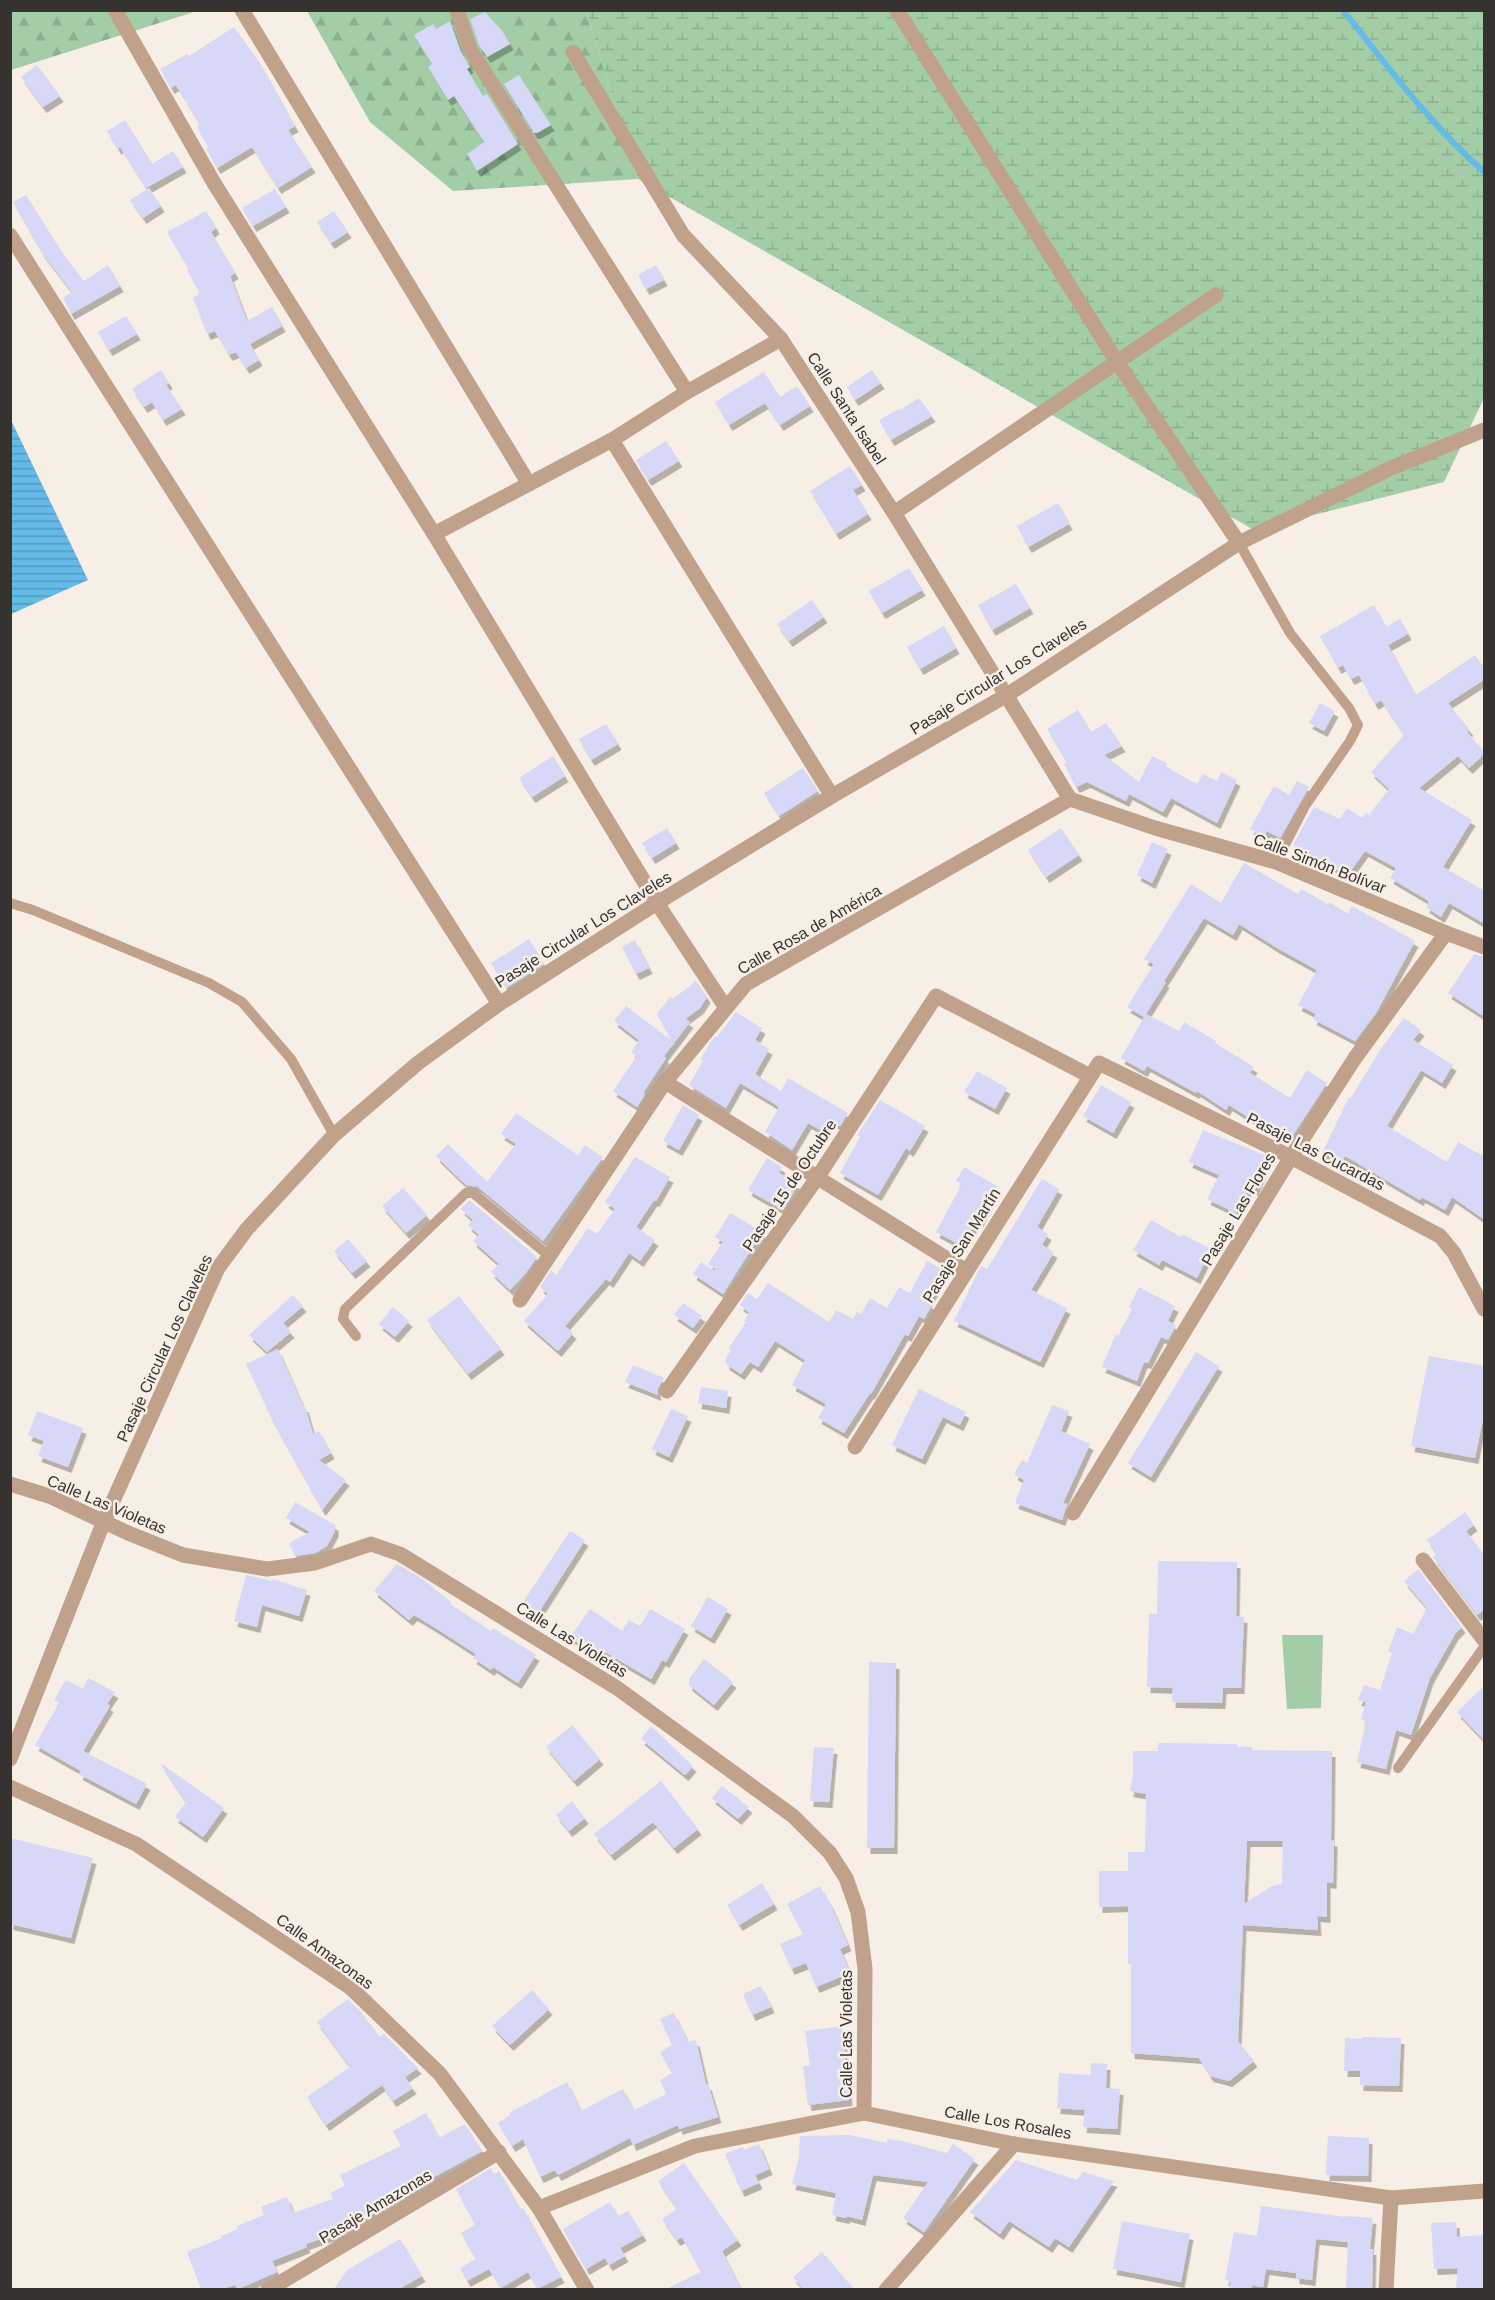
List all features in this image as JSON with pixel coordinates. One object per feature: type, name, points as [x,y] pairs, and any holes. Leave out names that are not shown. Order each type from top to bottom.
[{"type":"street","points":[[115,10],[214,183],[434,534],[657,903],[726,1008]]},
{"type":"street","points":[[242,10],[529,484]]},
{"type":"street","points":[[457,10],[470,49],[687,392]]},
{"type":"street","points":[[897,10],[1117,362],[1239,543]]},
{"type":"street","name":"Calle Santa Isabel","points":[[573,52],[683,235],[781,339],[894,513],[1070,800]]},
{"type":"street","points":[[10,235],[499,1004]]},
{"type":"street","points":[[894,513],[1216,295]]},
{"type":"street","points":[[434,534],[612,440],[687,392],[781,339]]},
{"type":"street","name":"Pasaje Circular Los Claveles","points":[[10,1759],[104,1521],[218,1268],[247,1229],[334,1135],[418,1063],[499,1004],[657,903],[832,796],[1007,695],[1239,543],[1389,469],[1485,430]]},
{"type":"street","points":[[612,440],[832,796]]},
{"type":"street","name":"Calle Simón Bolívar","points":[[1070,800],[1155,828],[1276,862],[1485,947]]},
{"type":"street","name":"Calle Rosa de América","points":[[520,1300],[665,1082],[746,984],[1070,800]]},
{"type":"street","name":"Pasaje Las Flores","points":[[1073,1513],[1291,1157],[1355,1058],[1446,933]]},
{"type":"street","name":"Pasaje Las Cucardas","points":[[936,996],[1291,1157],[1440,1236],[1454,1253],[1485,1309]]},
{"type":"street","name":"Pasaje 15 de Octubre","points":[[668,1391],[817,1178],[936,996]]},
{"type":"street","name":"Pasaje San Martín","points":[[855,1448],[965,1270],[1094,1069]]},
{"type":"street","points":[[665,1082],[965,1270]]},
{"type":"street","name":"Calle Las Violetas","points":[[10,1484],[49,1496],[183,1555],[267,1569],[315,1563],[371,1544],[400,1554],[617,1688],[793,1816],[830,1853],[846,1878],[858,1912],[865,1969],[864,2113]]},
{"type":"street","points":[[1423,1560],[1485,1640]]},
{"type":"street","name":"Calle Amazonas","points":[[10,1786],[136,1844],[351,1988],[440,2074],[500,2152],[539,2208],[586,2289]]},
{"type":"street","name":"Calle Los Rosales","points":[[539,2208],[694,2146],[864,2113],[1014,2144],[1391,2198],[1485,2191]]},
{"type":"street","points":[[886,2289],[1014,2144]]},
{"type":"street","name":"Pasaje Amazonas","points":[[268,2289],[500,2152]]},
{"type":"street","points":[[1386,2289],[1391,2198]]},
{"type":"lane","points":[[1239,543],[1290,633],[1349,708],[1358,725],[1350,741],[1305,806],[1276,862]]},
{"type":"lane","points":[[10,903],[33,910],[209,983],[242,1002],[291,1059],[334,1135]]},
{"type":"lane","points":[[356,1336],[343,1319],[345,1310],[466,1192],[473,1193],[549,1256]]},
{"type":"lane","points":[[1398,1768],[1485,1647]]},
{"type":"green space","points":[[11,11],[197,11],[11,70]]},
{"type":"green space","points":[[307,11],[586,11],[638,179],[453,191],[370,122]]},
{"type":"green space","points":[[586,11],[1484,11],[1484,398],[1444,482],[1254,530],[638,179]]},
{"type":"green space","points":[[1282,1635],[1323,1635],[1321,1708],[1287,1709]]},
{"type":"water","points":[[11,420],[88,580],[10,614]]},
{"type":"building","points":[[485,12],[503,32],[510,44],[487,57],[479,45],[470,19]]},
{"type":"building","points":[[450,21],[461,52],[470,67],[467,69],[483,96],[487,94],[518,144],[477,171],[467,154],[484,142],[454,96],[448,100],[428,67],[432,64],[414,35],[433,24],[436,29]]},
{"type":"building","points":[[234,27],[258,60],[295,126],[288,130],[312,167],[278,188],[252,147],[217,168],[206,149],[209,147],[197,127],[200,125],[176,85],[171,88],[160,69],[188,54],[189,56]]},
{"type":"building","points":[[37,65],[60,96],[43,107],[21,77]]},
{"type":"building","points":[[519,75],[551,125],[537,133],[534,133],[504,84]]},
{"type":"building","points":[[125,120],[152,164],[173,151],[183,167],[146,188],[107,131]]},
{"type":"building","points":[[149,188],[161,206],[143,218],[130,200]]},
{"type":"building","points":[[275,189],[286,207],[253,226],[242,208]]},
{"type":"building","points":[[26,195],[61,251],[84,281],[108,265],[120,286],[71,314],[63,298],[72,292],[42,253],[13,202]]},
{"type":"building","points":[[206,211],[216,228],[211,232],[235,273],[230,276],[247,321],[272,307],[282,326],[250,344],[259,360],[246,368],[236,352],[229,355],[215,331],[207,334],[193,298],[200,293],[167,232]]},
{"type":"building","points":[[334,211],[348,232],[331,243],[317,222]]},
{"type":"building","points":[[656,265],[664,280],[646,289],[638,275]]},
{"type":"building","points":[[126,316],[137,334],[109,350],[98,332]]},
{"type":"building","points":[[161,370],[169,383],[166,385],[182,409],[163,420],[152,402],[144,407],[132,389]]},
{"type":"building","points":[[872,370],[881,383],[855,400],[847,387]]},
{"type":"building","points":[[764,372],[780,397],[797,386],[810,406],[780,425],[765,403],[729,425],[715,402]]},
{"type":"building","points":[[919,398],[932,416],[891,440],[879,420]]},
{"type":"building","points":[[666,441],[679,461],[648,480],[636,460]]},
{"type":"building","points":[[850,466],[862,485],[853,490],[868,514],[836,534],[810,491]]},
{"type":"building","points":[[1058,503],[1069,524],[1028,547],[1017,526]]},
{"type":"building","points":[[909,568],[922,590],[882,613],[869,591]]},
{"type":"building","points":[[1016,584],[1030,608],[992,630],[978,605]]},
{"type":"building","points":[[812,600],[824,617],[789,641],[777,624]]},
{"type":"building","points":[[1374,605],[1386,627],[1400,619],[1408,634],[1388,645],[1416,695],[1475,655],[1485,669],[1485,679],[1448,703],[1470,730],[1467,732],[1485,753],[1469,768],[1458,756],[1419,788],[1472,820],[1443,867],[1485,891],[1485,924],[1449,903],[1441,917],[1426,907],[1429,901],[1390,878],[1396,868],[1365,851],[1347,876],[1314,858],[1316,856],[1293,845],[1314,807],[1340,819],[1347,808],[1362,818],[1366,813],[1369,815],[1389,789],[1371,772],[1404,735],[1381,700],[1375,704],[1359,675],[1351,679],[1343,665],[1338,668],[1320,636]]},
{"type":"building","points":[[944,626],[956,648],[920,669],[907,647]]},
{"type":"building","points":[[1320,703],[1335,711],[1324,731],[1309,723]]},
{"type":"building","points":[[1078,710],[1091,732],[1106,723],[1122,746],[1104,755],[1139,782],[1152,756],[1167,763],[1166,767],[1197,784],[1203,774],[1217,781],[1221,772],[1237,780],[1217,823],[1171,798],[1163,812],[1129,794],[1126,801],[1087,782],[1076,787],[1064,764],[1067,762],[1047,729]]},
{"type":"building","points":[[606,724],[618,744],[591,760],[579,739]]},
{"type":"building","points":[[553,756],[565,776],[532,797],[519,778]]},
{"type":"building","points":[[803,768],[818,791],[779,816],[764,793]]},
{"type":"building","points":[[1297,781],[1309,787],[1280,838],[1267,831],[1264,837],[1250,829],[1274,786],[1289,795]]},
{"type":"building","points":[[667,828],[676,843],[652,858],[642,843]]},
{"type":"building","points":[[1061,828],[1079,855],[1046,877],[1028,850]]},
{"type":"building","points":[[1152,842],[1168,849],[1152,883],[1137,875]]},
{"type":"building","points":[[1244,863],[1298,894],[1301,889],[1348,914],[1352,906],[1415,941],[1376,1013],[1355,1041],[1313,1019],[1316,1014],[1298,1005],[1317,970],[1239,924],[1233,935],[1204,918],[1164,981],[1166,982],[1146,1014],[1179,1031],[1184,1022],[1254,1067],[1250,1073],[1290,1098],[1307,1070],[1327,1083],[1291,1138],[1280,1132],[1278,1136],[1229,1105],[1226,1110],[1197,1091],[1196,1093],[1147,1066],[1144,1071],[1121,1058],[1144,1017],[1127,1007],[1154,964],[1144,959],[1191,884],[1221,903]]},
{"type":"building","points":[[529,939],[544,964],[506,988],[491,963]]},
{"type":"building","points":[[635,940],[649,968],[636,974],[622,947]]},
{"type":"building","points":[[1474,954],[1485,957],[1485,1017],[1448,993]]},
{"type":"building","points":[[696,981],[707,997],[700,1008],[685,1019],[690,1022],[664,1056],[666,1058],[643,1093],[645,1094],[637,1107],[613,1091],[637,1056],[631,1052],[639,1040],[614,1021],[626,1006],[671,1040],[657,1014],[670,997],[673,999]]},
{"type":"building","points":[[736,1012],[762,1028],[755,1040],[769,1049],[755,1074],[781,1091],[788,1078],[848,1113],[840,1126],[829,1120],[822,1131],[808,1123],[792,1150],[765,1132],[779,1107],[770,1101],[740,1083],[726,1108],[689,1085],[710,1043]]},
{"type":"building","points":[[1404,1018],[1421,1030],[1413,1040],[1453,1065],[1442,1083],[1421,1070],[1387,1126],[1447,1162],[1458,1142],[1485,1157],[1485,1220],[1452,1197],[1445,1210],[1422,1197],[1420,1200],[1345,1156],[1342,1162],[1322,1153],[1349,1097],[1351,1098],[1380,1050]]},
{"type":"building","points":[[977,1071],[1007,1088],[995,1109],[964,1092]]},
{"type":"building","points":[[1101,1085],[1131,1102],[1113,1133],[1083,1116]]},
{"type":"building","points":[[880,1100],[925,1126],[910,1151],[906,1148],[878,1195],[840,1173],[860,1137],[857,1135]]},
{"type":"building","points":[[683,1105],[699,1115],[679,1150],[663,1141]]},
{"type":"building","points":[[516,1113],[578,1155],[585,1145],[603,1157],[543,1241],[478,1187],[466,1185],[436,1156],[448,1144],[487,1182],[516,1144],[501,1134]]},
{"type":"building","points":[[1203,1130],[1269,1157],[1255,1190],[1249,1188],[1236,1213],[1207,1199],[1219,1175],[1189,1162]]},
{"type":"building","points":[[635,1157],[670,1177],[656,1201],[654,1200],[636,1227],[655,1240],[640,1261],[629,1253],[610,1282],[606,1279],[565,1326],[573,1333],[558,1351],[524,1321],[548,1294],[540,1287],[551,1270],[556,1275],[588,1228],[597,1234],[615,1209],[605,1202]]},
{"type":"building","points":[[767,1158],[782,1167],[779,1173],[798,1184],[783,1210],[748,1190]]},
{"type":"building","points":[[964,1167],[997,1186],[980,1221],[977,1220],[962,1246],[936,1232],[962,1184],[956,1181]]},
{"type":"building","points":[[1042,1179],[1059,1189],[1037,1227],[1048,1234],[1042,1245],[1054,1252],[1031,1290],[1067,1308],[1040,1362],[954,1321],[981,1266],[987,1269]]},
{"type":"building","points":[[403,1188],[427,1215],[406,1233],[382,1206]]},
{"type":"building","points":[[469,1200],[537,1257],[510,1290],[491,1272],[499,1264],[473,1241],[479,1235],[468,1225],[473,1220],[461,1209]]},
{"type":"building","points":[[730,1213],[762,1232],[723,1294],[693,1274],[701,1262],[715,1271],[716,1269],[708,1264],[723,1242],[715,1237]]},
{"type":"building","points":[[1151,1220],[1181,1237],[1182,1234],[1211,1249],[1197,1278],[1162,1260],[1159,1265],[1133,1250]]},
{"type":"building","points":[[348,1239],[367,1261],[352,1273],[334,1251]]},
{"type":"building","points":[[927,1261],[945,1271],[928,1302],[932,1305],[924,1319],[919,1316],[908,1336],[905,1334],[871,1394],[844,1433],[818,1418],[826,1404],[792,1385],[805,1360],[775,1341],[758,1367],[750,1362],[741,1374],[726,1364],[726,1358],[731,1350],[729,1348],[746,1322],[744,1321],[749,1312],[740,1305],[748,1293],[757,1299],[768,1283],[829,1322],[836,1310],[853,1319],[857,1312],[861,1314],[870,1298],[887,1308],[899,1287],[910,1293]]},
{"type":"building","points":[[1139,1287],[1175,1306],[1168,1321],[1176,1325],[1168,1340],[1161,1337],[1148,1363],[1144,1362],[1137,1381],[1102,1367],[1116,1334],[1118,1336],[1132,1309],[1129,1307]]},
{"type":"building","points":[[293,1295],[303,1306],[283,1323],[291,1332],[267,1352],[249,1335]]},
{"type":"building","points":[[459,1296],[501,1349],[468,1374],[427,1320]]},
{"type":"building","points":[[683,1303],[702,1316],[693,1328],[674,1315]]},
{"type":"building","points":[[393,1307],[409,1321],[395,1337],[379,1324]]},
{"type":"building","points":[[278,1349],[303,1406],[305,1406],[313,1434],[319,1431],[331,1453],[319,1460],[346,1480],[322,1510],[275,1426],[246,1364]]},
{"type":"building","points":[[1196,1352],[1219,1366],[1151,1477],[1128,1463]]},
{"type":"building","points":[[1429,1356],[1485,1366],[1485,1409],[1475,1458],[1411,1446]]},
{"type":"building","points":[[633,1365],[664,1378],[657,1390],[658,1395],[625,1382]]},
{"type":"building","points":[[701,1387],[728,1391],[726,1408],[698,1403]]},
{"type":"building","points":[[919,1389],[966,1412],[960,1425],[943,1417],[922,1459],[892,1445]]},
{"type":"building","points":[[1052,1405],[1069,1411],[1061,1431],[1090,1444],[1063,1503],[1067,1504],[1062,1520],[1015,1503],[1024,1480],[1014,1474],[1022,1460],[1027,1463]]},
{"type":"building","points":[[671,1409],[688,1416],[669,1457],[652,1449]]},
{"type":"building","points":[[37,1411],[83,1428],[68,1467],[38,1456],[44,1441],[28,1435]]},
{"type":"building","points":[[295,1502],[335,1525],[335,1531],[327,1546],[315,1553],[295,1556],[289,1543],[310,1532],[286,1518]]},
{"type":"building","points":[[1465,1512],[1474,1525],[1466,1531],[1485,1556],[1485,1609],[1477,1615],[1433,1557],[1437,1554],[1427,1540]]},
{"type":"building","points":[[570,1531],[585,1540],[537,1615],[521,1605]]},
{"type":"building","points":[[1158,1561],[1237,1562],[1236,1616],[1244,1617],[1241,1688],[1223,1688],[1222,1703],[1172,1702],[1173,1688],[1147,1687],[1149,1614],[1157,1614]]},
{"type":"building","points":[[397,1564],[421,1578],[451,1602],[450,1604],[491,1631],[493,1628],[536,1655],[518,1683],[493,1667],[491,1670],[473,1658],[476,1654],[414,1615],[409,1620],[374,1591]]},
{"type":"building","points":[[1418,1569],[1462,1627],[1455,1634],[1430,1678],[1411,1735],[1396,1730],[1386,1769],[1357,1762],[1366,1721],[1361,1719],[1366,1702],[1358,1700],[1364,1685],[1380,1690],[1392,1653],[1388,1652],[1397,1627],[1413,1634],[1427,1608],[1404,1581]]},
{"type":"building","points":[[246,1575],[272,1581],[273,1579],[307,1590],[299,1616],[262,1605],[257,1627],[234,1621]]},
{"type":"building","points":[[708,1597],[728,1609],[711,1638],[691,1626]]},
{"type":"building","points":[[590,1609],[622,1631],[629,1620],[640,1626],[650,1609],[685,1629],[666,1662],[662,1660],[651,1679],[605,1652],[600,1659],[570,1637]]},
{"type":"building","points":[[704,1659],[733,1682],[714,1705],[689,1685],[689,1679]]},
{"type":"building","points":[[869,1662],[896,1663],[894,1848],[867,1848]]},
{"type":"building","points":[[88,1678],[115,1692],[107,1704],[110,1706],[83,1751],[147,1784],[136,1804],[79,1774],[81,1771],[35,1745],[59,1703],[54,1700],[66,1680],[83,1689]]},
{"type":"building","points":[[1485,1685],[1485,1741],[1457,1712]]},
{"type":"building","points":[[572,1725],[600,1759],[574,1781],[546,1747]]},
{"type":"building","points":[[651,1726],[693,1766],[685,1775],[641,1739]]},
{"type":"building","points":[[1158,1743],[1237,1744],[1237,1746],[1252,1747],[1252,1750],[1332,1751],[1333,1883],[1327,1882],[1327,1917],[1317,1916],[1318,1930],[1243,1925],[1238,2041],[1254,2061],[1229,2081],[1210,2076],[1199,2058],[1131,2053],[1131,1964],[1128,1964],[1128,1906],[1099,1907],[1099,1871],[1128,1871],[1128,1852],[1145,1852],[1146,1794],[1130,1791],[1133,1751],[1158,1751]],"holes":[[[1247,1841],[1283,1841],[1282,1883],[1270,1887],[1244,1904]]]},
{"type":"building","points":[[814,1747],[834,1748],[829,1802],[810,1801]]},
{"type":"building","points":[[162,1764],[224,1808],[203,1837],[175,1817],[186,1802]]},
{"type":"building","points":[[661,1781],[698,1829],[674,1848],[653,1822],[611,1855],[594,1834]]},
{"type":"building","points":[[722,1786],[749,1807],[738,1819],[712,1798]]},
{"type":"building","points":[[572,1801],[585,1818],[569,1831],[556,1815]]},
{"type":"building","points":[[10,1838],[93,1858],[71,1938],[10,1924]]},
{"type":"building","points":[[762,1883],[774,1904],[739,1925],[727,1905]]},
{"type":"building","points":[[820,1886],[848,1945],[840,1949],[850,1973],[816,1987],[806,1963],[791,1969],[780,1944],[803,1934],[787,1904]]},
{"type":"building","points":[[761,1986],[771,2007],[752,2015],[743,1994]]},
{"type":"building","points":[[532,1990],[549,2009],[510,2045],[492,2026]]},
{"type":"building","points":[[348,1999],[380,2037],[384,2034],[418,2068],[405,2077],[413,2088],[393,2101],[382,2085],[326,2125],[307,2097],[350,2067],[317,2022]]},
{"type":"building","points":[[674,2013],[688,2042],[696,2040],[706,2084],[708,2084],[718,2117],[679,2129],[678,2125],[633,2145],[630,2138],[558,2175],[555,2170],[540,2177],[523,2139],[512,2146],[498,2123],[510,2115],[509,2113],[567,2082],[581,2111],[623,2089],[634,2110],[666,2094],[660,2080],[672,2073],[660,2052],[672,2045],[660,2019]]},
{"type":"building","points":[[842,2026],[849,2100],[808,2105],[803,2066],[810,2065],[805,2031]]},
{"type":"building","points":[[1362,2037],[1401,2038],[1399,2086],[1360,2085],[1360,2071],[1344,2071],[1345,2038],[1362,2039]]},
{"type":"building","points":[[1091,2063],[1107,2064],[1106,2088],[1120,2089],[1117,2129],[1083,2127],[1085,2110],[1057,2108],[1059,2073],[1090,2075]]},
{"type":"building","points":[[426,2113],[439,2138],[465,2124],[482,2151],[382,2205],[384,2209],[357,2221],[358,2225],[306,2244],[307,2247],[272,2261],[277,2272],[238,2289],[235,2285],[222,2289],[201,2289],[187,2252],[222,2238],[221,2236],[238,2229],[237,2226],[264,2215],[261,2207],[287,2197],[293,2213],[333,2199],[330,2193],[345,2186],[340,2175],[401,2146],[393,2131]]},
{"type":"building","points":[[850,2135],[887,2143],[887,2139],[902,2141],[947,2153],[953,2144],[975,2159],[924,2232],[903,2218],[928,2182],[873,2175],[862,2220],[847,2216],[846,2218],[832,2215],[836,2193],[792,2184],[799,2157],[800,2136]]},
{"type":"building","points":[[1328,2136],[1369,2138],[1368,2176],[1326,2175]]},
{"type":"building","points":[[759,2144],[769,2169],[755,2175],[759,2183],[741,2191],[725,2154]]},
{"type":"building","points":[[1016,2160],[1077,2180],[1083,2172],[1114,2181],[1069,2247],[1055,2238],[1049,2247],[1009,2221],[1000,2234],[970,2212]]},
{"type":"building","points":[[684,2163],[738,2240],[722,2251],[741,2289],[666,2289],[701,2272],[682,2237],[677,2240],[662,2219],[677,2209],[658,2181]]},
{"type":"building","points":[[491,2168],[494,2174],[499,2171],[520,2209],[523,2208],[561,2277],[537,2289],[528,2272],[501,2288],[489,2269],[467,2281],[460,2268],[476,2259],[461,2233],[475,2225],[456,2189]]},
{"type":"building","points":[[610,2202],[618,2216],[628,2211],[643,2235],[620,2248],[625,2256],[609,2265],[605,2258],[586,2269],[563,2229]]},
{"type":"building","points":[[1261,2206],[1346,2217],[1373,2218],[1370,2249],[1373,2249],[1372,2289],[1346,2289],[1348,2242],[1316,2239],[1312,2280],[1296,2278],[1296,2273],[1266,2269],[1263,2287],[1252,2285],[1251,2289],[1230,2289],[1231,2281],[1225,2280],[1234,2232],[1257,2236]]},
{"type":"building","points":[[1122,2221],[1190,2234],[1181,2282],[1113,2269]]},
{"type":"building","points":[[1456,2222],[1457,2237],[1485,2235],[1485,2289],[1456,2289],[1458,2268],[1434,2269],[1431,2223]]},
{"type":"building","points":[[400,2239],[422,2276],[399,2289],[334,2289],[347,2270]]},
{"type":"building","points":[[822,2252],[854,2289],[803,2289],[793,2277]]},
{"type":"waterway","points":[[1343,10],[1428,115],[1484,172]]}]
